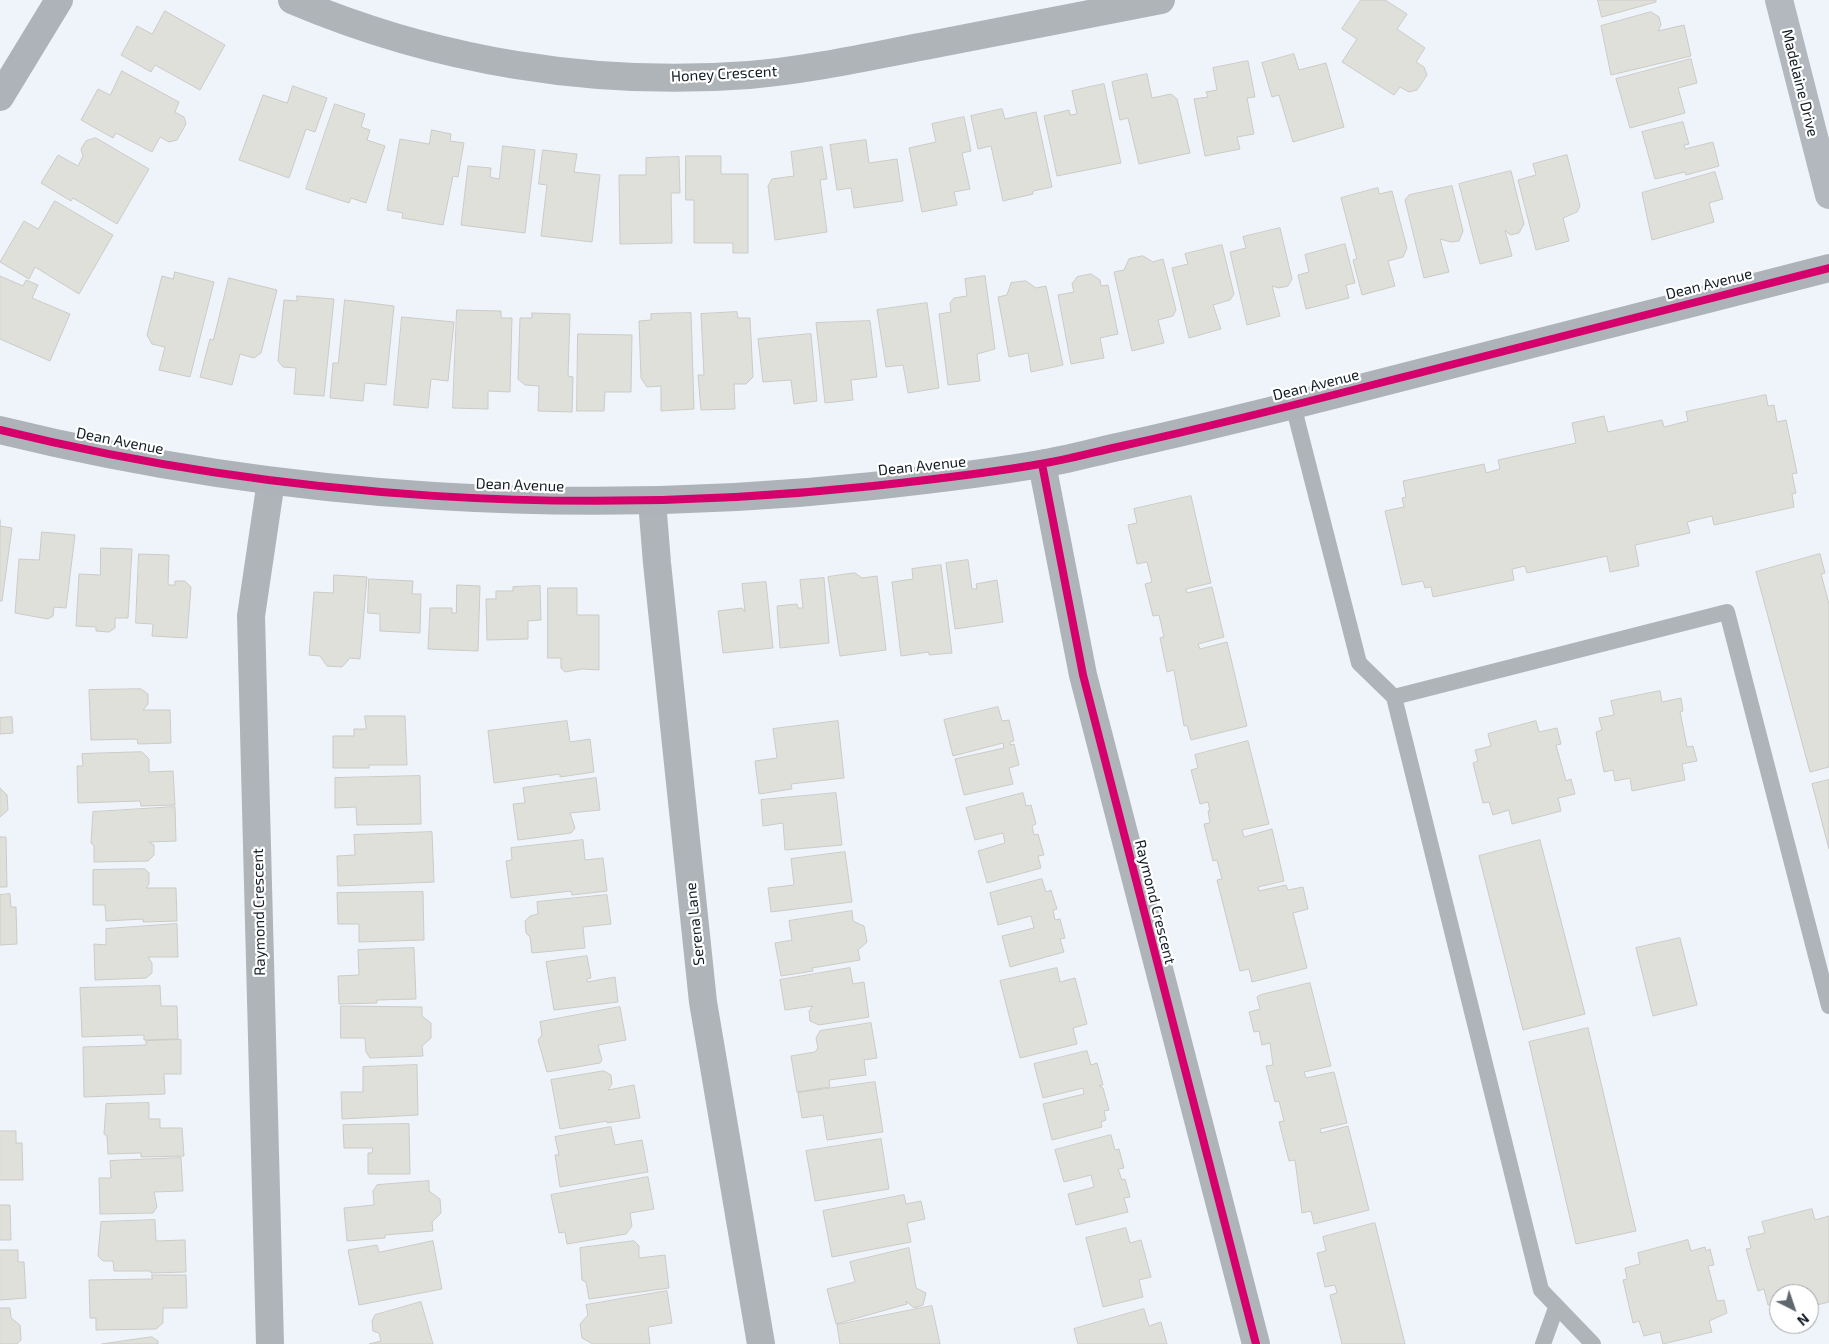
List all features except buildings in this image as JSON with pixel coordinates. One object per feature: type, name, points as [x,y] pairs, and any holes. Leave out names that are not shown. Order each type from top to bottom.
[{"type":"main road","name":"Madelaine Drive","points":[[1779,0],[1829,195]]},
{"type":"street","points":[[0,96],[59,0]]},
{"type":"street","name":"Honey Crescent","points":[[292,0],[324,14],[387,36],[476,58],[518,66],[584,74],[617,77],[684,78],[750,75],[817,67],[1161,0]]},
{"type":"street","name":"Dean Avenue","points":[[0,430],[184,468],[271,481],[415,495],[652,501],[755,497],[965,476],[1042,464],[1190,432],[1829,268]]},
{"type":"street","name":"Raymond Crescent","points":[[1042,464],[1083,675],[1256,1344]]},
{"type":"street","name":"Raymond Crescent","points":[[270,1344],[251,616],[271,481]]},
{"type":"street","name":"Serena Lane","points":[[652,501],[703,1002],[761,1344]]},
{"type":"lane","points":[[1293,405],[1359,663],[1394,697],[1541,1290],[1556,1308],[1593,1344]]},
{"type":"lane","points":[[1394,697],[1728,612],[1829,1006]]},
{"type":"lane","points":[[1544,1344],[1556,1308]]},
{"type":"cycle path","points":[[0,430],[107,454],[215,473],[324,487],[434,496],[544,500],[654,500],[764,495],[873,486],[977,474],[1070,458],[1281,408],[1829,268]]},
{"type":"cycle path","points":[[1042,464],[1083,675],[1256,1344]]}]
